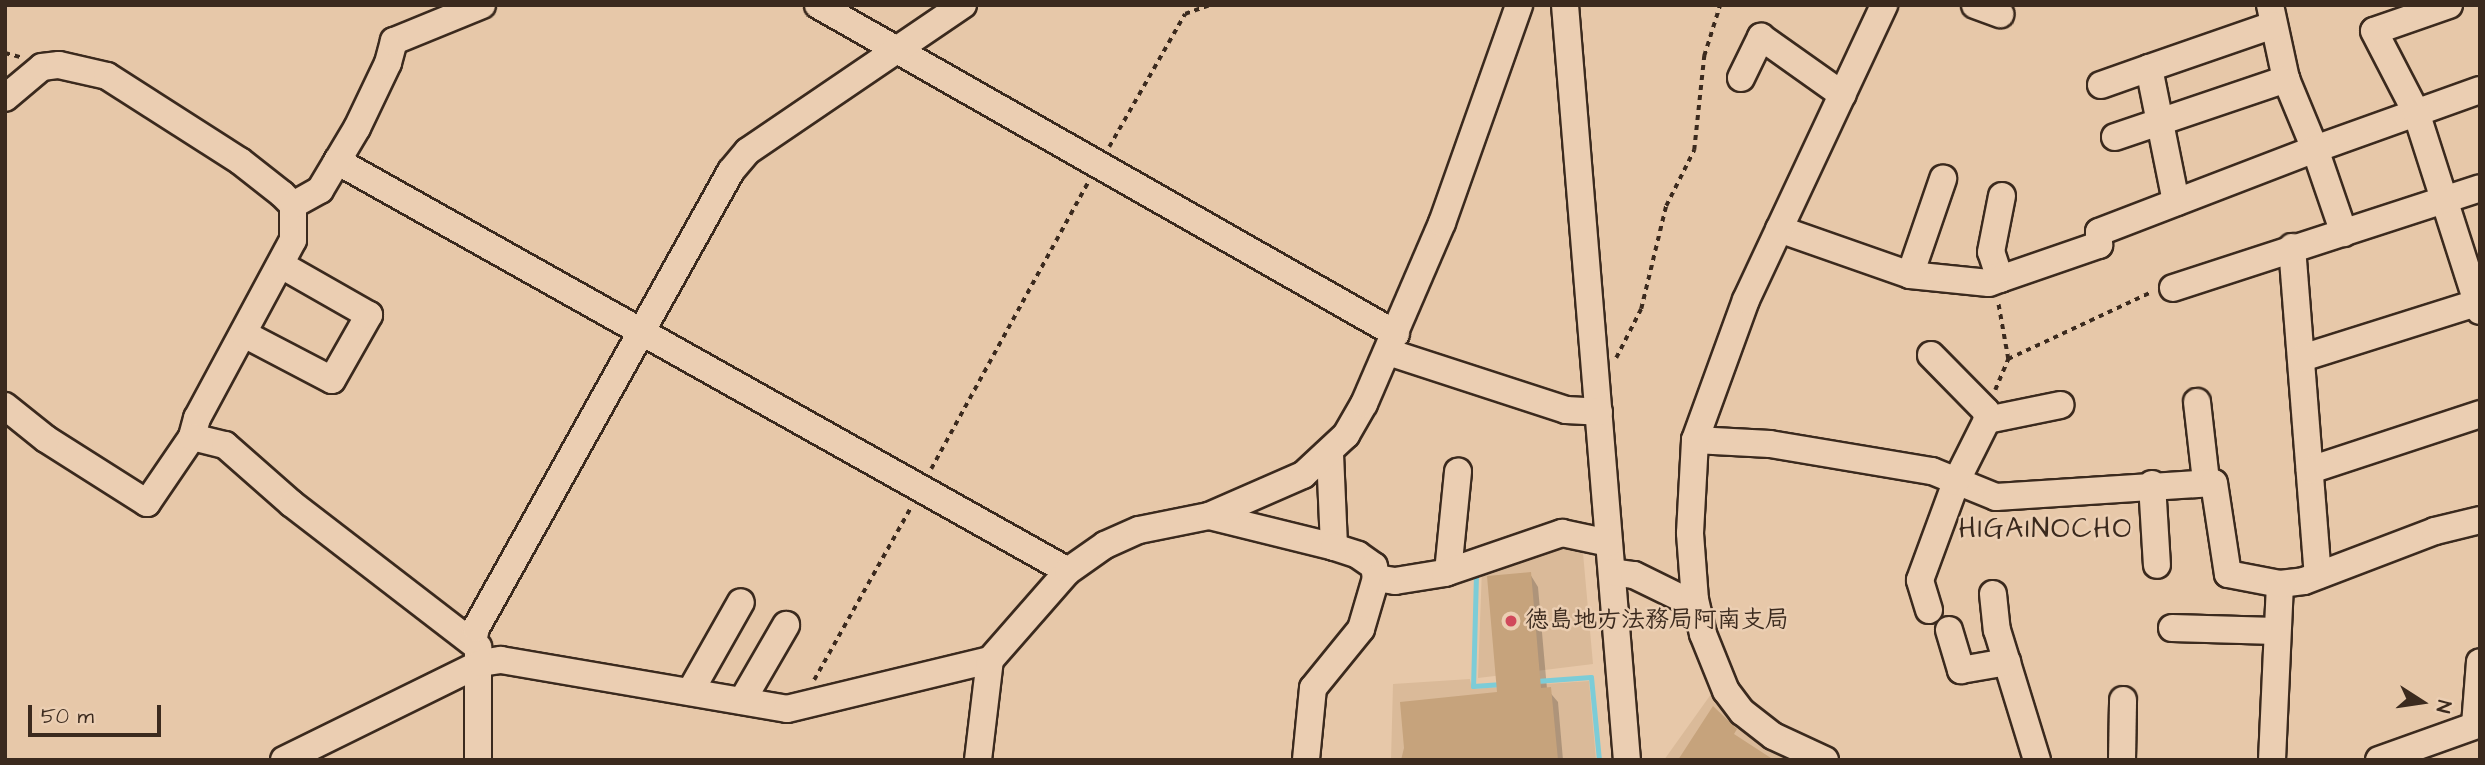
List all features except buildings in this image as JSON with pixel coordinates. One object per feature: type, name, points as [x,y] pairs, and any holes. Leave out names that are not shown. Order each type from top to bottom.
[{"type":"street","points":[[293,205],[320,190],[388,63],[394,41],[482,5]]},
{"type":"street","points":[[818,5],[1100,163],[1392,343],[1566,410],[1599,412]]},
{"type":"street","points":[[478,760],[476,628],[644,332],[731,171],[748,151],[963,5]]},
{"type":"street","points":[[192,437],[225,444],[292,504],[477,652],[501,660],[742,701],[805,708],[990,660],[1068,571],[1105,545],[1139,530],[1209,516],[1303,475],[1330,454],[1364,404],[1392,343],[1472,149],[1518,5]]},
{"type":"street","points":[[1565,5],[1627,760]]},
{"type":"street","points":[[1825,760],[1773,736],[1742,712],[1726,691],[1695,600],[1690,533],[1695,440],[1746,300],[1885,5]]},
{"type":"street","points":[[2302,358],[2479,305],[2416,112],[2374,31],[2449,5]]},
{"type":"street","points":[[2101,85],[2148,68],[2271,15],[2286,79],[2315,149],[2344,233]]},
{"type":"street","points":[[1741,78],[1761,37],[1843,95]]},
{"type":"street","points":[[5,98],[42,67],[59,65],[107,76],[240,160],[293,205],[293,240],[283,266],[197,418],[192,437],[147,503],[46,439],[5,406]]},
{"type":"street","points":[[2148,68],[2176,202]]},
{"type":"street","points":[[2115,137],[2286,79]]},
{"type":"street","points":[[1779,229],[1910,275],[1979,283],[2099,245],[2099,232],[2315,149],[2480,90]]},
{"type":"street","points":[[337,160],[922,486],[1068,571]]},
{"type":"street","points":[[1910,275],[1943,179]]},
{"type":"street","points":[[2173,288],[2292,247],[2344,233],[2480,188]]},
{"type":"street","points":[[1997,279],[1991,252],[2002,196]]},
{"type":"street","points":[[2292,247],[2318,575]]},
{"type":"street","points":[[244,334],[332,380],[363,326],[369,315],[283,266]]},
{"type":"street","points":[[1931,355],[1986,416]]},
{"type":"street","points":[[2197,402],[2206,481]]},
{"type":"street","points":[[1986,416],[2060,405]]},
{"type":"street","points":[[2310,470],[2480,414]]},
{"type":"street","points":[[1929,610],[1920,580],[1956,482],[1986,416]]},
{"type":"street","points":[[1695,440],[1770,444],[1932,471],[1996,497],[2152,484],[2214,482],[2228,574],[2280,584],[2318,575],[2435,531],[2480,520]]},
{"type":"street","points":[[1330,454],[1334,547]]},
{"type":"street","points":[[1448,572],[1458,471]]},
{"type":"street","points":[[2152,484],[2157,565]]},
{"type":"street","points":[[1209,516],[1334,547],[1358,555],[1374,566],[1376,578],[1353,644],[1319,675],[1313,688],[1306,760]]},
{"type":"street","points":[[1376,578],[1395,581],[1448,572],[1562,533],[1609,543]]},
{"type":"street","points":[[1612,572],[1634,575],[1695,600]]},
{"type":"street","points":[[2272,760],[2280,584]]},
{"type":"street","points":[[1993,594],[2007,662],[2037,760]]},
{"type":"street","points":[[690,692],[741,602]]},
{"type":"street","points":[[742,701],[786,625]]},
{"type":"street","points":[[2172,628],[2276,631]]},
{"type":"street","points":[[1949,630],[1961,670],[2007,662]]},
{"type":"street","points":[[284,760],[477,652]]},
{"type":"street","points":[[978,760],[990,660]]},
{"type":"street","points":[[2379,760],[2477,725],[2480,662]]},
{"type":"street","points":[[2122,760],[2123,699]]},
{"type":"path","points":[[805,708],[804,699],[1185,14],[1210,5]]},
{"type":"path","points":[[1596,376],[1615,360],[1649,284],[1666,206],[1699,132],[1697,95],[1720,5]]},
{"type":"path","points":[[1986,416],[2008,359],[1997,279]]},
{"type":"path","points":[[2008,359],[2168,285],[2173,288]]},
{"type":"shaded area","points":[[1564,539],[1582,542],[1593,664],[1478,678],[1482,568]]},
{"type":"shaded area","points":[[1470,679],[1472,689],[1589,681],[1596,760],[1391,760],[1393,684]]},
{"type":"shaded area","points":[[1714,690],[1802,760],[1664,760]]},
{"type":"waterway","points":[[1476,574],[1473,686],[1502,684]]},
{"type":"waterway","points":[[1536,681],[1591,677],[1599,760]]},
{"type":"place","name":"徳島地方法務局阿南支局","points":[[1511,621]]},
{"type":"district","name":"HIGAINOCHO","points":[[2046,529]]}]
